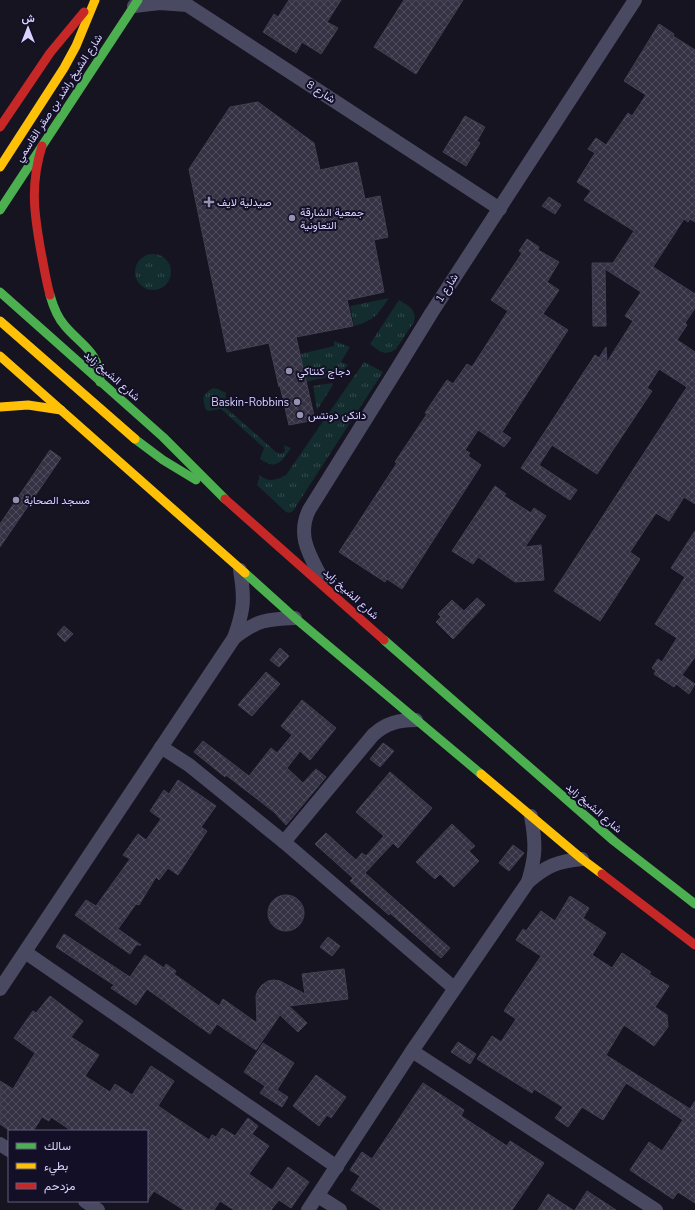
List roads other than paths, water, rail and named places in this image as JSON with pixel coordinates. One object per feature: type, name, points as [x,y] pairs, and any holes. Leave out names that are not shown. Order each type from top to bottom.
[{"type":"main road","points":[[0,128],[62,38],[95,0]]},
{"type":"main road","points":[[0,168],[64,68],[76,46],[95,0]]},
{"type":"main road","name":"شارع الشيخ راشد بن صقر القاسمي","points":[[0,210],[136,3]]},
{"type":"main road","points":[[42,146],[36,165],[34,204],[51,302],[60,320],[86,345],[94,355],[98,366],[100,382]]},
{"type":"main road","name":"شارع الشيخ زايد","points":[[0,292],[163,437],[215,490],[614,841],[695,904]]},
{"type":"main road","points":[[0,322],[138,442],[182,472],[215,490]]},
{"type":"main road","points":[[0,356],[295,618],[582,859],[695,945]]},
{"type":"main road","points":[[0,407],[28,406],[61,410]]},
{"type":"street","name":"شارع 1","points":[[326,587],[304,540],[304,524],[316,497],[398,369],[432,312],[635,0]]},
{"type":"street","name":"شارع 8","points":[[136,3],[185,2],[500,209]]},
{"type":"street","points":[[0,989],[234,638],[241,618],[244,603],[240,570]]},
{"type":"street","points":[[234,638],[248,627],[262,621],[276,618],[295,618]]},
{"type":"street","points":[[284,842],[376,732],[386,725],[394,722],[416,720]]},
{"type":"street","points":[[161,747],[189,764],[284,842],[454,988]]},
{"type":"street","points":[[528,882],[535,855],[535,839],[531,816]]},
{"type":"street","points":[[308,1210],[454,988],[528,882],[539,872],[552,864],[566,860],[582,859]]},
{"type":"street","points":[[25,952],[337,1167]]},
{"type":"street","points":[[412,1051],[656,1210]]},
{"type":"street","points":[[318,1196],[340,1210]]},
{"type":"street","points":[[86,1202],[98,1210]]},
{"type":"place","name":"صيدلية لايف","points":[[209,202]]},
{"type":"place","name":"جمعية الشارقة التعاونية","points":[[292,218]]},
{"type":"place","name":"دجاج كنتاكي","points":[[289,371]]},
{"type":"place","name":"Baskin-Robbins","points":[[297,402]]},
{"type":"place","name":"دانكن دونتس","points":[[300,415]]},
{"type":"place","name":"مسجد الصحابة","points":[[16,500]]}]
